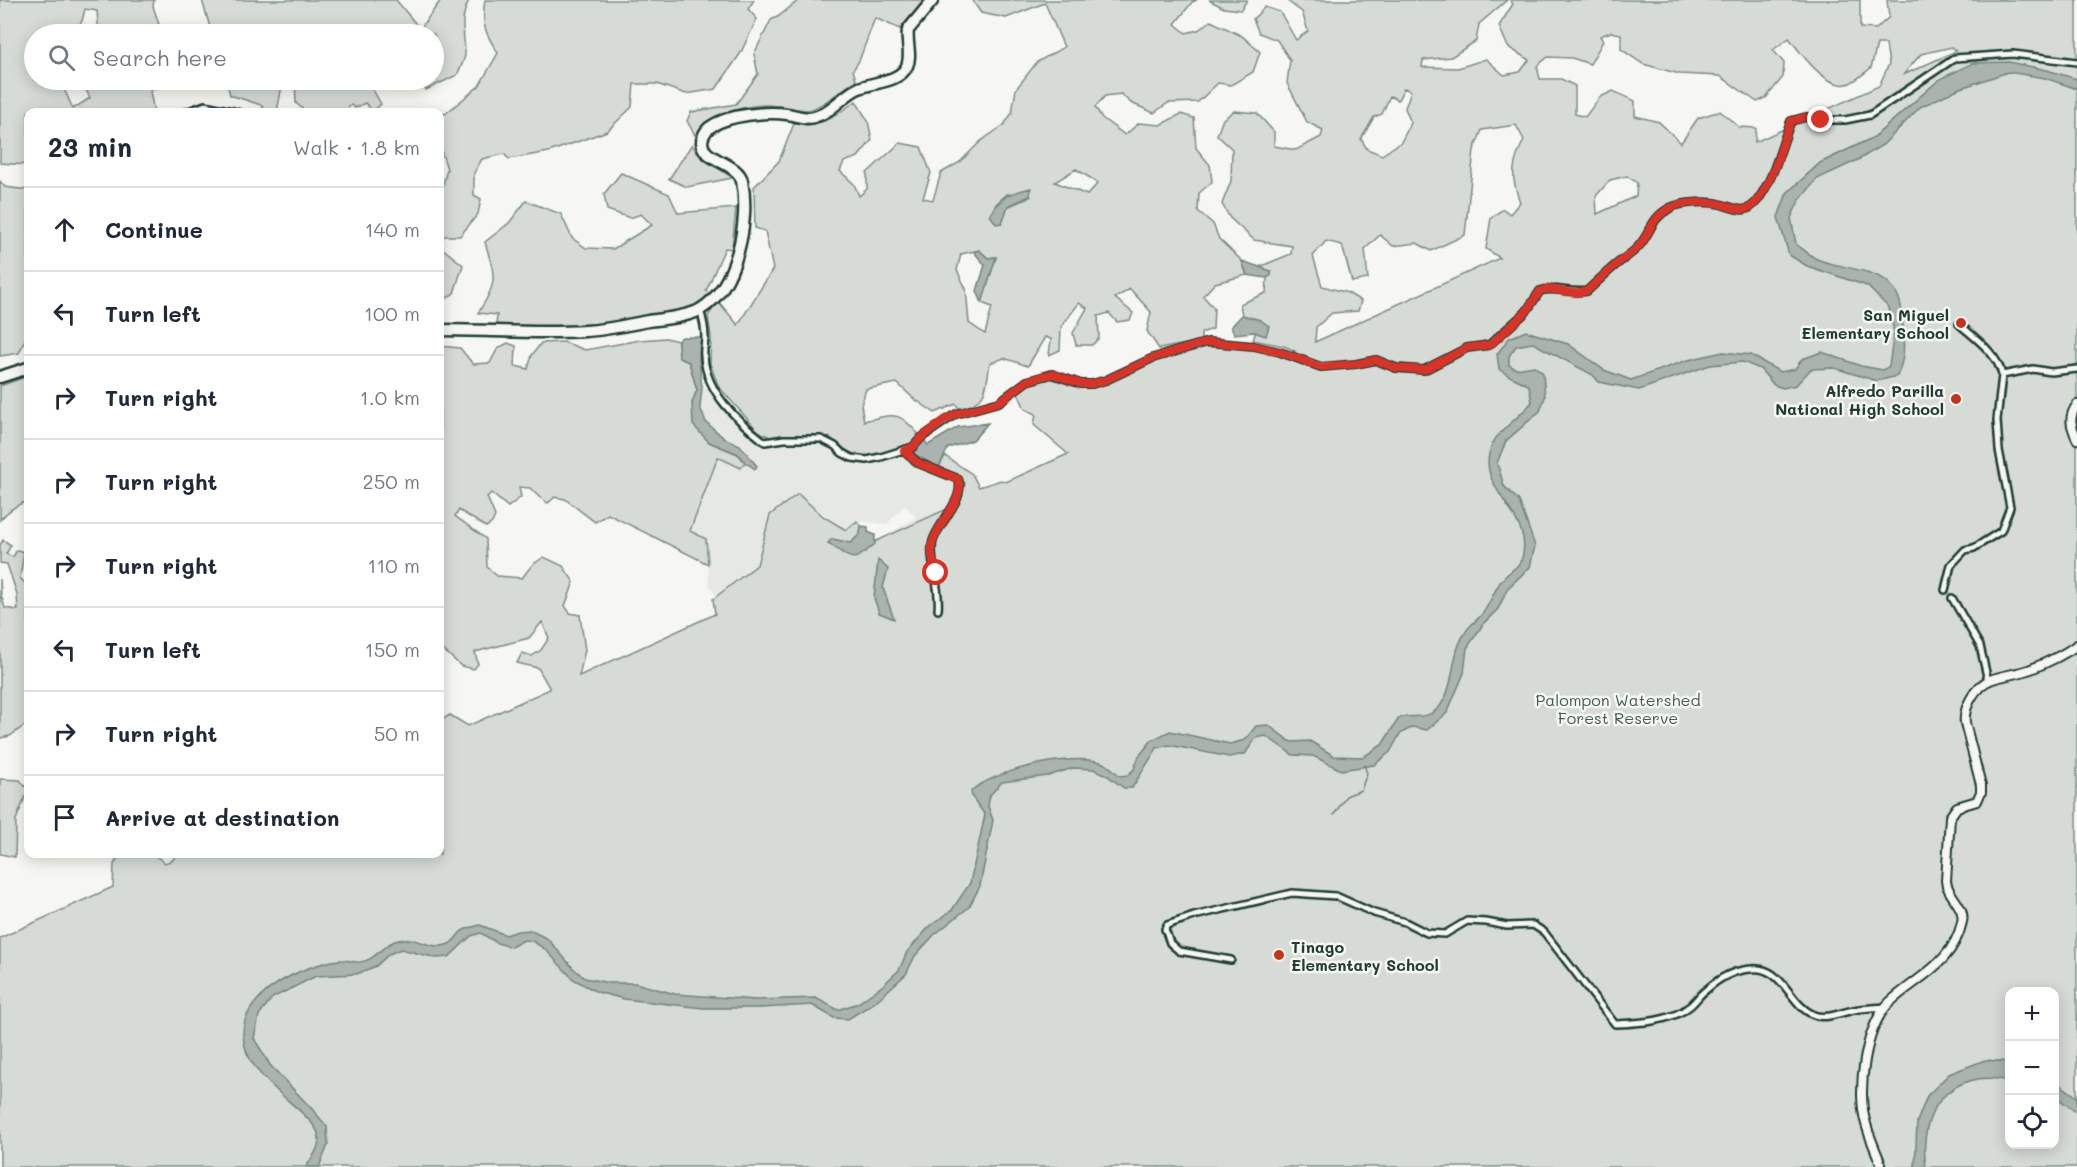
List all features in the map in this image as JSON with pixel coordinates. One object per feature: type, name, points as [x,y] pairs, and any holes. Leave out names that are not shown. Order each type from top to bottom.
[{"type":"highway","points":[[444,330],[587,331],[663,319],[700,310],[714,298],[726,282],[735,260],[743,228],[744,204],[741,177],[737,171],[706,152],[702,140],[705,133],[717,123],[754,114],[785,114],[813,118],[824,113],[849,93],[902,74],[908,63],[908,30],[933,0]]},
{"type":"highway","points":[[0,377],[24,369]]},
{"type":"main road","points":[[2077,405],[2070,423],[2077,439]]},
{"type":"main road","points":[[1882,1167],[1865,1123],[1862,1093],[1864,1068],[1876,1024],[1886,1007],[1942,962],[1951,950],[1962,924],[1961,910],[1946,885],[1948,826],[1953,811],[1957,807],[1977,801],[1981,792],[1964,716],[1973,696],[1988,681],[2031,669],[2077,645]]},
{"type":"street","points":[[700,310],[705,335],[703,354],[714,390],[725,406],[765,442],[821,439],[852,458],[867,460],[913,447],[945,420],[956,414],[999,402],[1027,381],[1053,374],[1081,384],[1092,384],[1106,380],[1153,358],[1208,342],[1254,346],[1295,356],[1321,367],[1376,360],[1396,368],[1424,370],[1467,348],[1490,345],[1526,312],[1540,291],[1547,289],[1577,293],[1587,291],[1639,246],[1653,221],[1673,206],[1705,202],[1721,204],[1736,210],[1748,210],[1755,203],[1773,173],[1791,121],[1806,117],[1821,120],[1845,120],[1870,115],[1955,58],[2013,54],[2077,62]]},
{"type":"street","points":[[197,108],[205,105],[219,108]]},
{"type":"street","points":[[1945,590],[1951,565],[1965,550],[1974,548],[2001,531],[2010,507],[1999,450],[1997,420],[2000,368],[1981,343],[1959,324]]},
{"type":"street","points":[[2001,375],[2033,369],[2051,372],[2077,369]]},
{"type":"street","points":[[904,451],[918,463],[958,479],[961,485],[960,493],[942,521],[931,552],[940,596],[938,609]]},
{"type":"street","points":[[1952,598],[1980,646],[1988,681]]},
{"type":"street","points":[[1231,960],[1179,951],[1170,943],[1165,929],[1167,925],[1194,916],[1292,893],[1336,896],[1374,913],[1405,922],[1427,933],[1445,934],[1467,921],[1507,926],[1533,925],[1544,932],[1616,1024],[1640,1023],[1670,1016],[1689,1008],[1705,990],[1726,975],[1750,969],[1765,969],[1775,976],[1804,1009],[1815,1016],[1830,1016],[1854,1010],[1886,1007]]},
{"type":"shaded area","points":[[2009,62],[2077,79],[2077,89],[2045,78],[2008,72],[1958,89],[1920,107],[1884,144],[1860,159],[1817,179],[1799,201],[1791,218],[1796,244],[1810,255],[1835,265],[1878,276],[1888,282],[1896,292],[1901,306],[1904,340],[1903,358],[1897,376],[1877,381],[1834,368],[1811,369],[1796,385],[1783,388],[1774,385],[1760,369],[1743,362],[1710,365],[1639,390],[1599,382],[1593,375],[1533,343],[1516,346],[1509,356],[1509,365],[1516,369],[1534,366],[1543,373],[1545,397],[1540,411],[1506,441],[1497,463],[1504,486],[1519,501],[1535,546],[1530,567],[1508,588],[1498,609],[1484,623],[1467,648],[1464,673],[1447,713],[1427,730],[1412,727],[1400,734],[1390,752],[1374,765],[1341,770],[1313,756],[1293,755],[1266,736],[1256,738],[1245,754],[1229,757],[1169,745],[1157,748],[1132,788],[1124,788],[1105,774],[1093,769],[1073,768],[1048,776],[1002,782],[990,795],[988,806],[993,820],[980,886],[969,907],[934,935],[915,956],[906,974],[874,1003],[848,1019],[834,1018],[812,1005],[703,1008],[624,999],[597,992],[573,979],[545,949],[532,941],[524,940],[511,947],[497,943],[481,933],[471,936],[449,957],[436,958],[401,949],[389,954],[376,966],[357,974],[316,976],[272,998],[259,1015],[254,1038],[270,1065],[327,1127],[328,1145],[319,1167],[306,1167],[318,1146],[319,1138],[315,1128],[307,1117],[254,1066],[246,1050],[243,1033],[246,1018],[253,1005],[265,993],[293,974],[338,960],[358,962],[367,960],[398,940],[410,939],[443,946],[451,943],[462,931],[480,925],[506,935],[530,930],[548,939],[573,968],[585,978],[609,983],[635,983],[675,994],[756,1000],[816,998],[838,1010],[858,1003],[882,986],[899,970],[907,952],[929,927],[952,910],[970,883],[985,815],[972,797],[971,791],[982,783],[1033,765],[1071,760],[1101,762],[1120,776],[1128,775],[1152,740],[1170,731],[1230,744],[1245,740],[1256,726],[1268,725],[1291,742],[1310,741],[1334,756],[1363,757],[1382,745],[1399,718],[1431,714],[1440,706],[1449,688],[1457,651],[1465,633],[1483,613],[1501,581],[1522,559],[1523,538],[1511,511],[1494,485],[1489,471],[1488,457],[1494,441],[1501,432],[1532,402],[1529,386],[1499,369],[1497,354],[1509,338],[1526,331],[1568,344],[1604,370],[1631,380],[1688,360],[1723,352],[1751,355],[1780,372],[1795,369],[1802,359],[1822,352],[1861,366],[1883,370],[1889,366],[1894,332],[1889,308],[1867,286],[1807,266],[1789,255],[1778,217],[1787,193],[1820,163],[1874,137],[1940,79],[1973,63]]},
{"type":"shaded area","points":[[1031,188],[1030,196],[1008,206],[1002,223],[996,224],[990,215],[999,203],[1012,193]]},
{"type":"shaded area","points":[[979,250],[988,258],[996,257],[982,303],[977,291],[985,265],[974,252]]},
{"type":"shaded area","points":[[1242,261],[1271,271],[1271,275],[1267,278],[1247,275]]},
{"type":"shaded area","points":[[1242,315],[1260,320],[1269,326],[1266,336],[1254,332],[1234,334],[1231,327]]},
{"type":"shaded area","points":[[682,337],[701,337],[700,407],[706,422],[724,438],[740,445],[757,466],[755,469],[738,454],[709,442],[693,425],[692,403],[697,390],[689,362],[679,358],[678,341]]},
{"type":"shaded area","points":[[702,387],[712,391],[765,442],[820,441],[834,445],[851,460],[867,463],[911,451],[965,483],[960,500],[938,537],[878,560],[892,532],[916,517],[905,505],[887,524],[857,521],[846,530],[824,517],[798,494],[770,515],[757,565],[717,597],[709,585],[706,539],[690,531],[718,457],[740,468],[745,462],[755,468],[740,445],[724,438],[706,422],[700,407]]},
{"type":"shaded area","points":[[988,423],[973,440],[948,448],[939,467],[911,451],[924,440],[928,445],[958,427]]},
{"type":"shaded area","points":[[861,526],[868,527],[868,532],[875,535],[875,544],[861,555],[852,558],[828,543],[832,539],[851,543],[860,534]]},
{"type":"shaded area","points":[[878,560],[888,569],[883,588],[894,619],[879,613],[874,598]]},
{"type":"shaded area","points":[[1985,1060],[2005,1062],[2005,1080],[1988,1078],[1970,1081],[1955,1087],[1942,1098],[1933,1111],[1927,1128],[1926,1167],[1915,1167],[1917,1122],[1927,1096],[1949,1074]]},
{"type":"shaded area","points":[[2059,1084],[2077,1097],[2077,1113],[2059,1099]]},
{"type":"green space","points":[[0,0],[154,0],[153,6],[159,24],[98,24],[97,11],[85,9],[80,24],[24,24],[24,90],[64,90],[73,108],[24,108],[24,165],[0,163]]},
{"type":"green space","points":[[202,0],[396,0],[416,24],[209,24]]},
{"type":"green space","points":[[441,0],[469,0],[463,20],[465,58],[457,75],[444,81],[444,24],[424,24]]},
{"type":"green space","points":[[485,0],[754,0],[748,9],[757,19],[740,54],[716,89],[686,94],[657,84],[634,84],[632,107],[607,131],[549,152],[509,159],[504,154],[482,159],[474,173],[474,195],[481,199],[478,214],[460,236],[444,236],[444,181],[447,169],[444,160],[444,114],[479,86],[498,53],[485,28]]},
{"type":"green space","points":[[799,0],[924,0],[900,29],[875,18],[859,61],[853,70],[856,80],[819,106],[808,110],[766,105],[736,109],[708,122],[695,135],[687,121],[691,112],[736,104],[758,74],[754,54],[771,20]]},
{"type":"green space","points":[[972,0],[1197,0],[1192,2],[1175,24],[1186,33],[1198,30],[1211,21],[1242,36],[1260,52],[1253,72],[1231,85],[1218,83],[1198,102],[1168,103],[1154,113],[1131,103],[1121,94],[1105,96],[1095,107],[1102,118],[1125,135],[1139,123],[1160,125],[1181,114],[1194,118],[1196,148],[1210,165],[1212,182],[1199,193],[1198,211],[1213,224],[1219,239],[1242,261],[1247,275],[1215,283],[1203,296],[1214,308],[1213,329],[1201,333],[1201,341],[1159,349],[1147,331],[1151,312],[1130,289],[1115,298],[1133,313],[1130,320],[1117,322],[1109,313],[1098,316],[1099,338],[1092,345],[1076,345],[1073,333],[1087,308],[1079,303],[1061,327],[1060,350],[1049,355],[1051,339],[1045,337],[1028,366],[1004,358],[990,363],[984,393],[976,402],[960,410],[956,404],[935,413],[913,398],[897,383],[866,389],[861,405],[864,421],[895,416],[906,422],[920,436],[904,448],[868,457],[852,454],[829,437],[770,437],[758,431],[719,387],[710,364],[711,337],[708,316],[718,301],[738,325],[773,269],[765,231],[755,228],[754,187],[779,161],[795,121],[822,122],[834,117],[856,101],[868,121],[872,140],[858,157],[844,162],[840,171],[854,184],[859,196],[867,189],[867,173],[900,143],[921,147],[931,173],[923,198],[933,200],[941,173],[960,162],[981,141],[1004,125],[1012,113],[1016,89],[1037,62],[1064,47],[1045,3],[1006,18],[981,13]],"holes":[[[1076,169],[1098,183],[1087,195],[1055,182]],[[1007,194],[1030,197],[990,215],[996,204]],[[979,250],[988,258],[996,257],[982,303],[992,307],[985,334],[969,323],[966,289],[957,270],[961,254]]]},
{"type":"green space","points":[[1209,0],[1247,0],[1241,10],[1224,8]]},
{"type":"green space","name":"Palompon Watershed Forest Reserve","points":[[1286,0],[1507,0],[1479,24],[1476,41],[1451,57],[1423,60],[1422,67],[1458,68],[1486,59],[1504,75],[1520,72],[1529,60],[1508,47],[1499,26],[1513,4],[1510,0],[1860,0],[1860,28],[1876,29],[1889,17],[1887,0],[2077,0],[2077,1167],[0,1167],[0,938],[113,887],[114,864],[118,858],[158,858],[165,863],[174,858],[444,858],[444,719],[450,715],[468,726],[550,689],[538,668],[517,663],[522,653],[532,656],[541,650],[549,638],[542,622],[529,638],[475,652],[478,664],[474,669],[461,666],[444,651],[444,346],[460,348],[473,364],[490,363],[498,348],[508,343],[516,346],[515,366],[528,369],[532,355],[541,343],[564,342],[585,350],[640,340],[666,338],[678,341],[679,358],[689,362],[697,390],[692,403],[709,442],[738,454],[745,462],[741,468],[718,457],[690,531],[706,539],[708,564],[608,514],[595,522],[565,499],[555,497],[548,503],[530,488],[519,487],[521,497],[508,507],[491,493],[487,497],[495,516],[492,523],[486,527],[459,510],[455,516],[486,539],[487,567],[497,576],[522,578],[532,565],[544,557],[563,566],[574,582],[565,606],[570,613],[580,615],[585,650],[579,676],[715,614],[713,599],[757,565],[770,515],[798,494],[824,517],[846,530],[857,521],[861,526],[860,534],[851,543],[832,539],[829,543],[846,555],[958,504],[965,483],[939,467],[945,456],[972,474],[979,487],[1001,480],[1006,482],[1068,454],[1034,425],[1036,414],[1025,409],[1018,393],[1041,379],[1050,378],[1087,387],[1099,386],[1167,355],[1218,346],[1252,348],[1282,357],[1295,351],[1284,346],[1253,340],[1260,320],[1242,315],[1240,304],[1266,293],[1267,278],[1271,275],[1271,271],[1259,267],[1291,254],[1292,246],[1254,240],[1230,218],[1222,204],[1231,181],[1232,149],[1217,135],[1223,119],[1234,111],[1257,113],[1274,132],[1274,146],[1296,150],[1321,137],[1323,130],[1307,122],[1287,83],[1290,60],[1277,40],[1259,33],[1253,19],[1265,7],[1280,12],[1296,40],[1308,31],[1302,12]],"holes":[[[1611,32],[1621,34],[1621,49],[1643,64],[1680,74],[1720,76],[1757,102],[1766,98],[1783,77],[1784,63],[1773,50],[1789,38],[1823,76],[1839,84],[1850,83],[1871,68],[1877,44],[1886,44],[1889,64],[1879,86],[1755,142],[1756,128],[1739,127],[1720,111],[1698,118],[1681,143],[1659,122],[1635,116],[1635,101],[1613,91],[1600,97],[1585,117],[1575,114],[1575,86],[1561,79],[1540,79],[1537,66],[1548,57],[1572,58],[1590,64],[1603,41],[1600,36]],[[1952,47],[1956,51],[1903,75],[1921,54]],[[1404,88],[1411,91],[1405,108],[1411,123],[1401,142],[1382,155],[1367,149],[1361,139],[1374,117],[1382,114],[1390,96],[1398,100]],[[1516,125],[1524,140],[1514,170],[1520,202],[1510,214],[1503,209],[1491,218],[1486,249],[1500,258],[1315,342],[1316,327],[1332,313],[1358,311],[1361,301],[1348,293],[1322,286],[1313,256],[1326,241],[1342,245],[1352,282],[1368,279],[1365,249],[1380,235],[1393,246],[1417,243],[1431,251],[1465,235],[1474,150],[1482,130]],[[1627,176],[1637,183],[1636,196],[1597,214],[1596,196],[1610,180]]]},
{"type":"green space","points":[[86,90],[150,91],[153,108],[75,108],[90,98]]},
{"type":"green space","points":[[229,90],[281,90],[278,108],[264,108],[261,105],[230,95]]},
{"type":"green space","points":[[295,90],[373,90],[381,104],[376,108],[370,108],[365,103],[355,108],[351,105],[348,108],[302,108],[296,103]]},
{"type":"green space","points":[[692,144],[700,157],[732,178],[687,187],[669,179]]},
{"type":"green space","points":[[621,173],[669,194],[678,213],[736,208],[732,249],[725,248],[706,291],[711,295],[707,300],[687,309],[565,328],[496,326],[497,315],[478,313],[489,293],[493,279],[485,242],[509,223],[526,201],[561,214],[572,238],[586,248],[613,249],[652,225],[641,214],[630,218],[607,210],[604,194]]},
{"type":"green space","points":[[0,181],[5,187],[24,189],[24,342],[19,353],[0,356]]},
{"type":"green space","points":[[444,250],[463,265],[454,293],[444,300]]},
{"type":"green space","points":[[24,377],[24,502],[12,508],[0,520],[0,386]]},
{"type":"green space","points":[[3,540],[11,545],[6,554],[13,557],[17,550],[24,552],[20,578],[24,582],[24,726],[10,736],[0,738],[0,579],[5,608],[18,610],[17,594],[7,564],[0,563],[0,545]]},
{"type":"green space","points":[[0,779],[20,780],[24,785],[24,800],[16,820],[15,857],[0,854]]},
{"type":"waterway","points":[[1334,815],[1346,796],[1361,790],[1367,773],[1364,765]]},
{"type":"place","name":"San Miguel Elementary School","points":[[1961,323]]},
{"type":"place","name":"Alfredo Parilla National High School","points":[[1956,399]]},
{"type":"place","name":"Tinago Elementary School","points":[[1279,955]]},
{"type":"route","points":[[936,573],[931,552],[933,542],[942,521],[960,493],[961,485],[958,479],[918,463],[904,451],[913,447],[921,438],[956,414],[999,402],[1027,381],[1043,376],[1053,374],[1081,384],[1092,384],[1166,353],[1208,342],[1254,346],[1295,356],[1321,367],[1376,360],[1396,368],[1424,370],[1467,348],[1490,345],[1526,312],[1540,291],[1547,289],[1577,293],[1587,291],[1639,246],[1653,221],[1673,206],[1705,202],[1721,204],[1736,210],[1748,210],[1765,188],[1776,165],[1791,121],[1806,117],[1821,120]]}]
